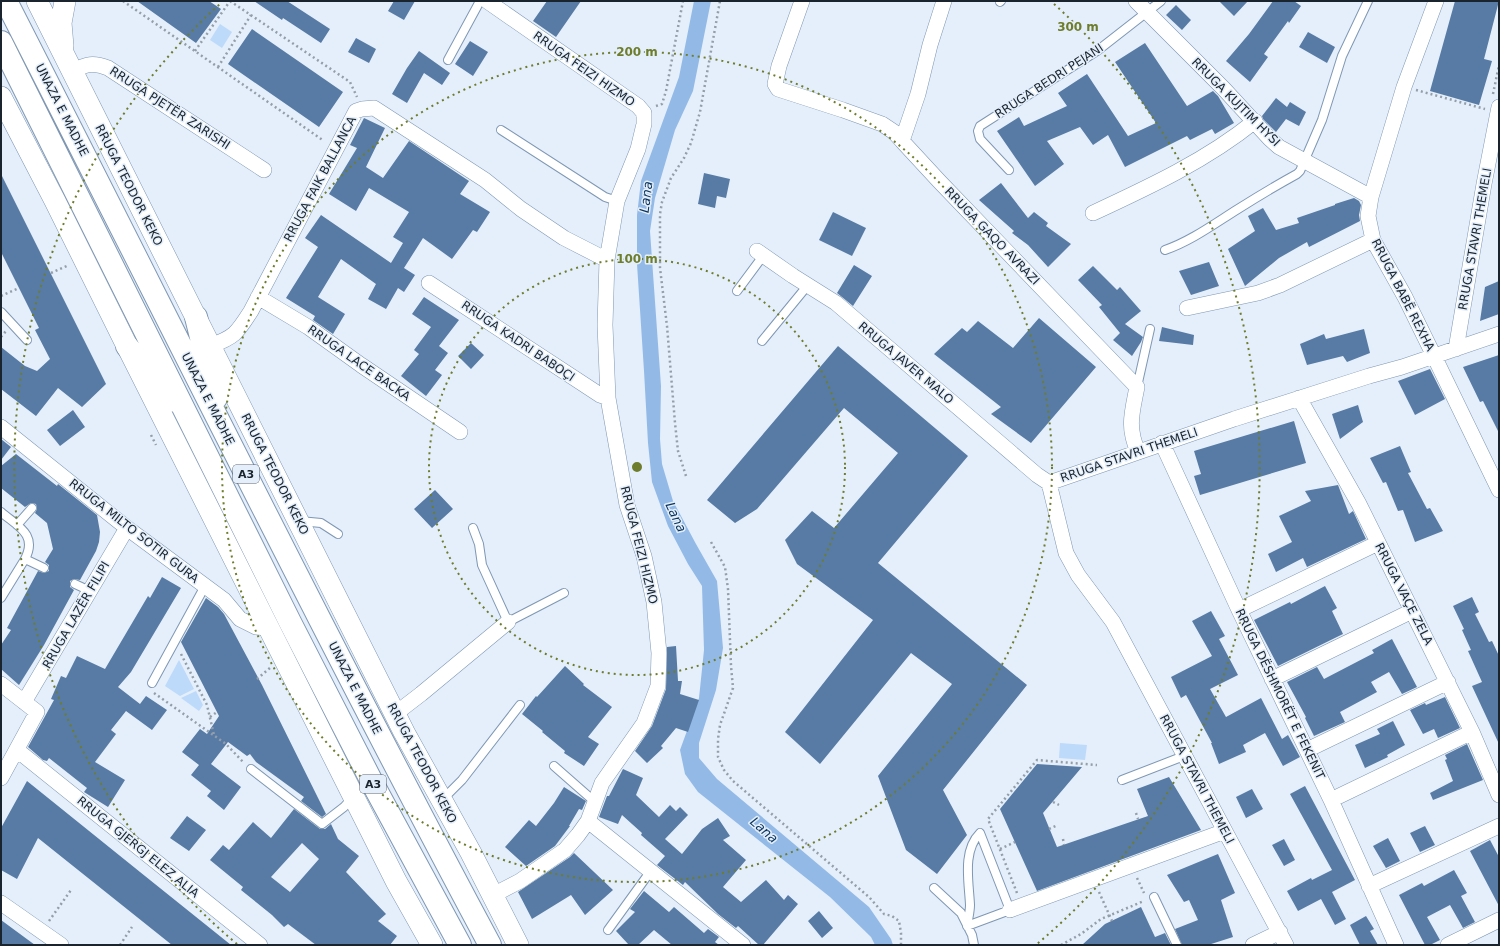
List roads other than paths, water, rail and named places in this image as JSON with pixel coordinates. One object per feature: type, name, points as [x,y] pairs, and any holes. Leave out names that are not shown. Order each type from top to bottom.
[{"type":"highway","name":"UNAZA E MADHE","points":[[6,1],[220,424],[420,813],[490,945]]},
{"type":"highway","name":"UNAZA E MADHE","points":[[1,42],[290,622],[374,786],[460,945]]},
{"type":"highway","points":[[196,317],[214,389],[220,424]]},
{"type":"highway","points":[[127,346],[158,385],[173,407],[198,436]]},
{"type":"main road","name":"RRUGA TEODOR KEKO","points":[[37,1],[395,714],[493,895],[518,945]]},
{"type":"main road","points":[[65,1],[61,23],[68,64]]},
{"type":"main road","points":[[1,97],[55,201],[396,881],[432,945]]},
{"type":"street","name":"RRUGA FEIZI HIZMO","points":[[487,1],[638,106],[644,113],[644,124],[639,144],[617,201],[607,260],[605,325],[608,398],[628,505],[644,556],[654,602],[659,653],[658,686],[644,724],[602,783],[588,821],[565,850],[520,881],[493,895]]},
{"type":"street","name":"RRUGA GAQO AVRAZI","points":[[802,1],[779,66],[775,84],[778,89],[882,124],[894,132],[939,181],[1137,387]]},
{"type":"street","points":[[902,141],[918,94],[930,45],[944,1]]},
{"type":"street","name":"RRUGA KUJTIM HYSI","points":[[1136,1],[1279,147],[1371,197]]},
{"type":"street","name":"RRUGA BABË REXHA","points":[[1436,1],[1404,87],[1371,197],[1368,216],[1373,240],[1405,297],[1499,490]]},
{"type":"street","name":"RRUGA PJETËR ZARISHI","points":[[68,64],[86,65],[97,63],[108,68],[264,170]]},
{"type":"street","name":"RRUGA STAVRI THEMELI","points":[[1456,349],[1483,192],[1494,105]]},
{"type":"street","name":"RRUGA FAIK BALLANCA","points":[[210,346],[228,340],[234,336],[251,311],[356,111],[362,109],[374,108],[485,180],[521,209],[564,238],[607,260]]},
{"type":"street","points":[[1093,213],[1129,196],[1198,159],[1255,121]]},
{"type":"street","points":[[1187,308],[1258,294],[1373,240]]},
{"type":"street","name":"RRUGA JAVER MALO","points":[[760,254],[836,303],[1048,483]]},
{"type":"street","name":"RRUGA KADRI BABOÇI","points":[[430,283],[600,395],[608,398]]},
{"type":"street","name":"RRUGA LACE BACKA","points":[[258,297],[265,299],[308,327],[460,432]]},
{"type":"street","name":"RRUGA STAVRI THEMELI","points":[[1283,939],[1113,622],[1078,575],[1066,553],[1048,483],[1162,443],[1299,398],[1402,367],[1499,334]]},
{"type":"street","points":[[1137,387],[1131,428],[1132,439],[1138,452]]},
{"type":"street","name":"RRUGA VAÇE ZELA","points":[[1299,398],[1346,480],[1378,542],[1472,732],[1499,795]]},
{"type":"street","name":"RRUGA MILTO SOTIR GURA","points":[[1,427],[56,478],[127,528],[224,600],[240,619],[256,627],[268,628]]},
{"type":"street","name":"RRUGA DËSHMORËT E FEKENIT","points":[[1162,443],[1239,610],[1331,800],[1396,945]]},
{"type":"street","name":"RRUGA LAZËR FILIPI","points":[[24,702],[127,528]]},
{"type":"street","points":[[1239,610],[1378,542]]},
{"type":"street","points":[[1272,679],[1412,611]]},
{"type":"street","points":[[395,714],[508,622]]},
{"type":"street","points":[[1307,750],[1448,682]]},
{"type":"street","points":[[1,684],[37,712],[1,778]]},
{"type":"street","points":[[1331,800],[1472,732]]},
{"type":"street","name":"RRUGA GJERGJ ELEZ ALIA","points":[[17,750],[243,940],[260,945]]},
{"type":"street","points":[[588,821],[743,945]]},
{"type":"street","points":[[1369,886],[1499,826]]},
{"type":"street","points":[[1016,908],[1225,831]]},
{"type":"street","points":[[1,903],[61,945]]},
{"type":"street","points":[[1448,945],[1499,920]]},
{"type":"street","points":[[1253,945],[1283,939]]},
{"type":"lane","points":[[448,60],[480,1]]},
{"type":"lane","name":"RRUGA BEDRI PEJANI","points":[[1009,170],[980,139],[978,131],[980,126],[1097,51],[1161,1]]},
{"type":"lane","points":[[1165,250],[1189,239],[1297,174],[1322,120],[1342,56],[1368,1]]},
{"type":"lane","points":[[501,130],[605,197],[617,201]]},
{"type":"lane","points":[[737,291],[760,254]]},
{"type":"lane","points":[[762,341],[808,285]]},
{"type":"lane","points":[[1,312],[27,340]]},
{"type":"lane","points":[[1137,387],[1150,329]]},
{"type":"lane","points":[[17,525],[32,508]]},
{"type":"lane","points":[[1,512],[25,532],[30,543],[25,558],[1,598]]},
{"type":"lane","points":[[298,520],[321,523],[338,534]]},
{"type":"lane","points":[[473,528],[479,544],[482,565],[508,622],[564,593]]},
{"type":"lane","points":[[25,558],[44,568]]},
{"type":"lane","points":[[75,584],[90,591]]},
{"type":"lane","points":[[152,683],[205,586]]},
{"type":"lane","points":[[442,800],[462,780],[520,705]]},
{"type":"lane","points":[[1122,780],[1184,756]]},
{"type":"lane","points":[[554,766],[595,802]]},
{"type":"lane","points":[[251,768],[322,824],[344,807],[353,796]]},
{"type":"lane","points":[[980,833],[1016,908],[967,926],[970,906],[968,883],[969,853],[974,839],[980,833]]},
{"type":"lane","points":[[608,930],[650,872]]},
{"type":"lane","points":[[934,888],[961,913],[972,935],[974,945]]},
{"type":"lane","points":[[1154,897],[1177,945]]},
{"type":"water","name":"Lana","points":[[694,1],[711,1],[693,91],[675,130],[655,198],[650,231],[661,386],[660,439],[662,464],[673,501],[717,581],[723,648],[716,690],[699,743],[699,758],[717,779],[869,907],[891,939],[893,945],[875,945],[871,937],[830,897],[698,792],[685,774],[680,750],[699,698],[704,650],[702,586],[688,564],[668,526],[652,482],[648,443],[637,264],[637,215],[641,181],[679,77]]}]
